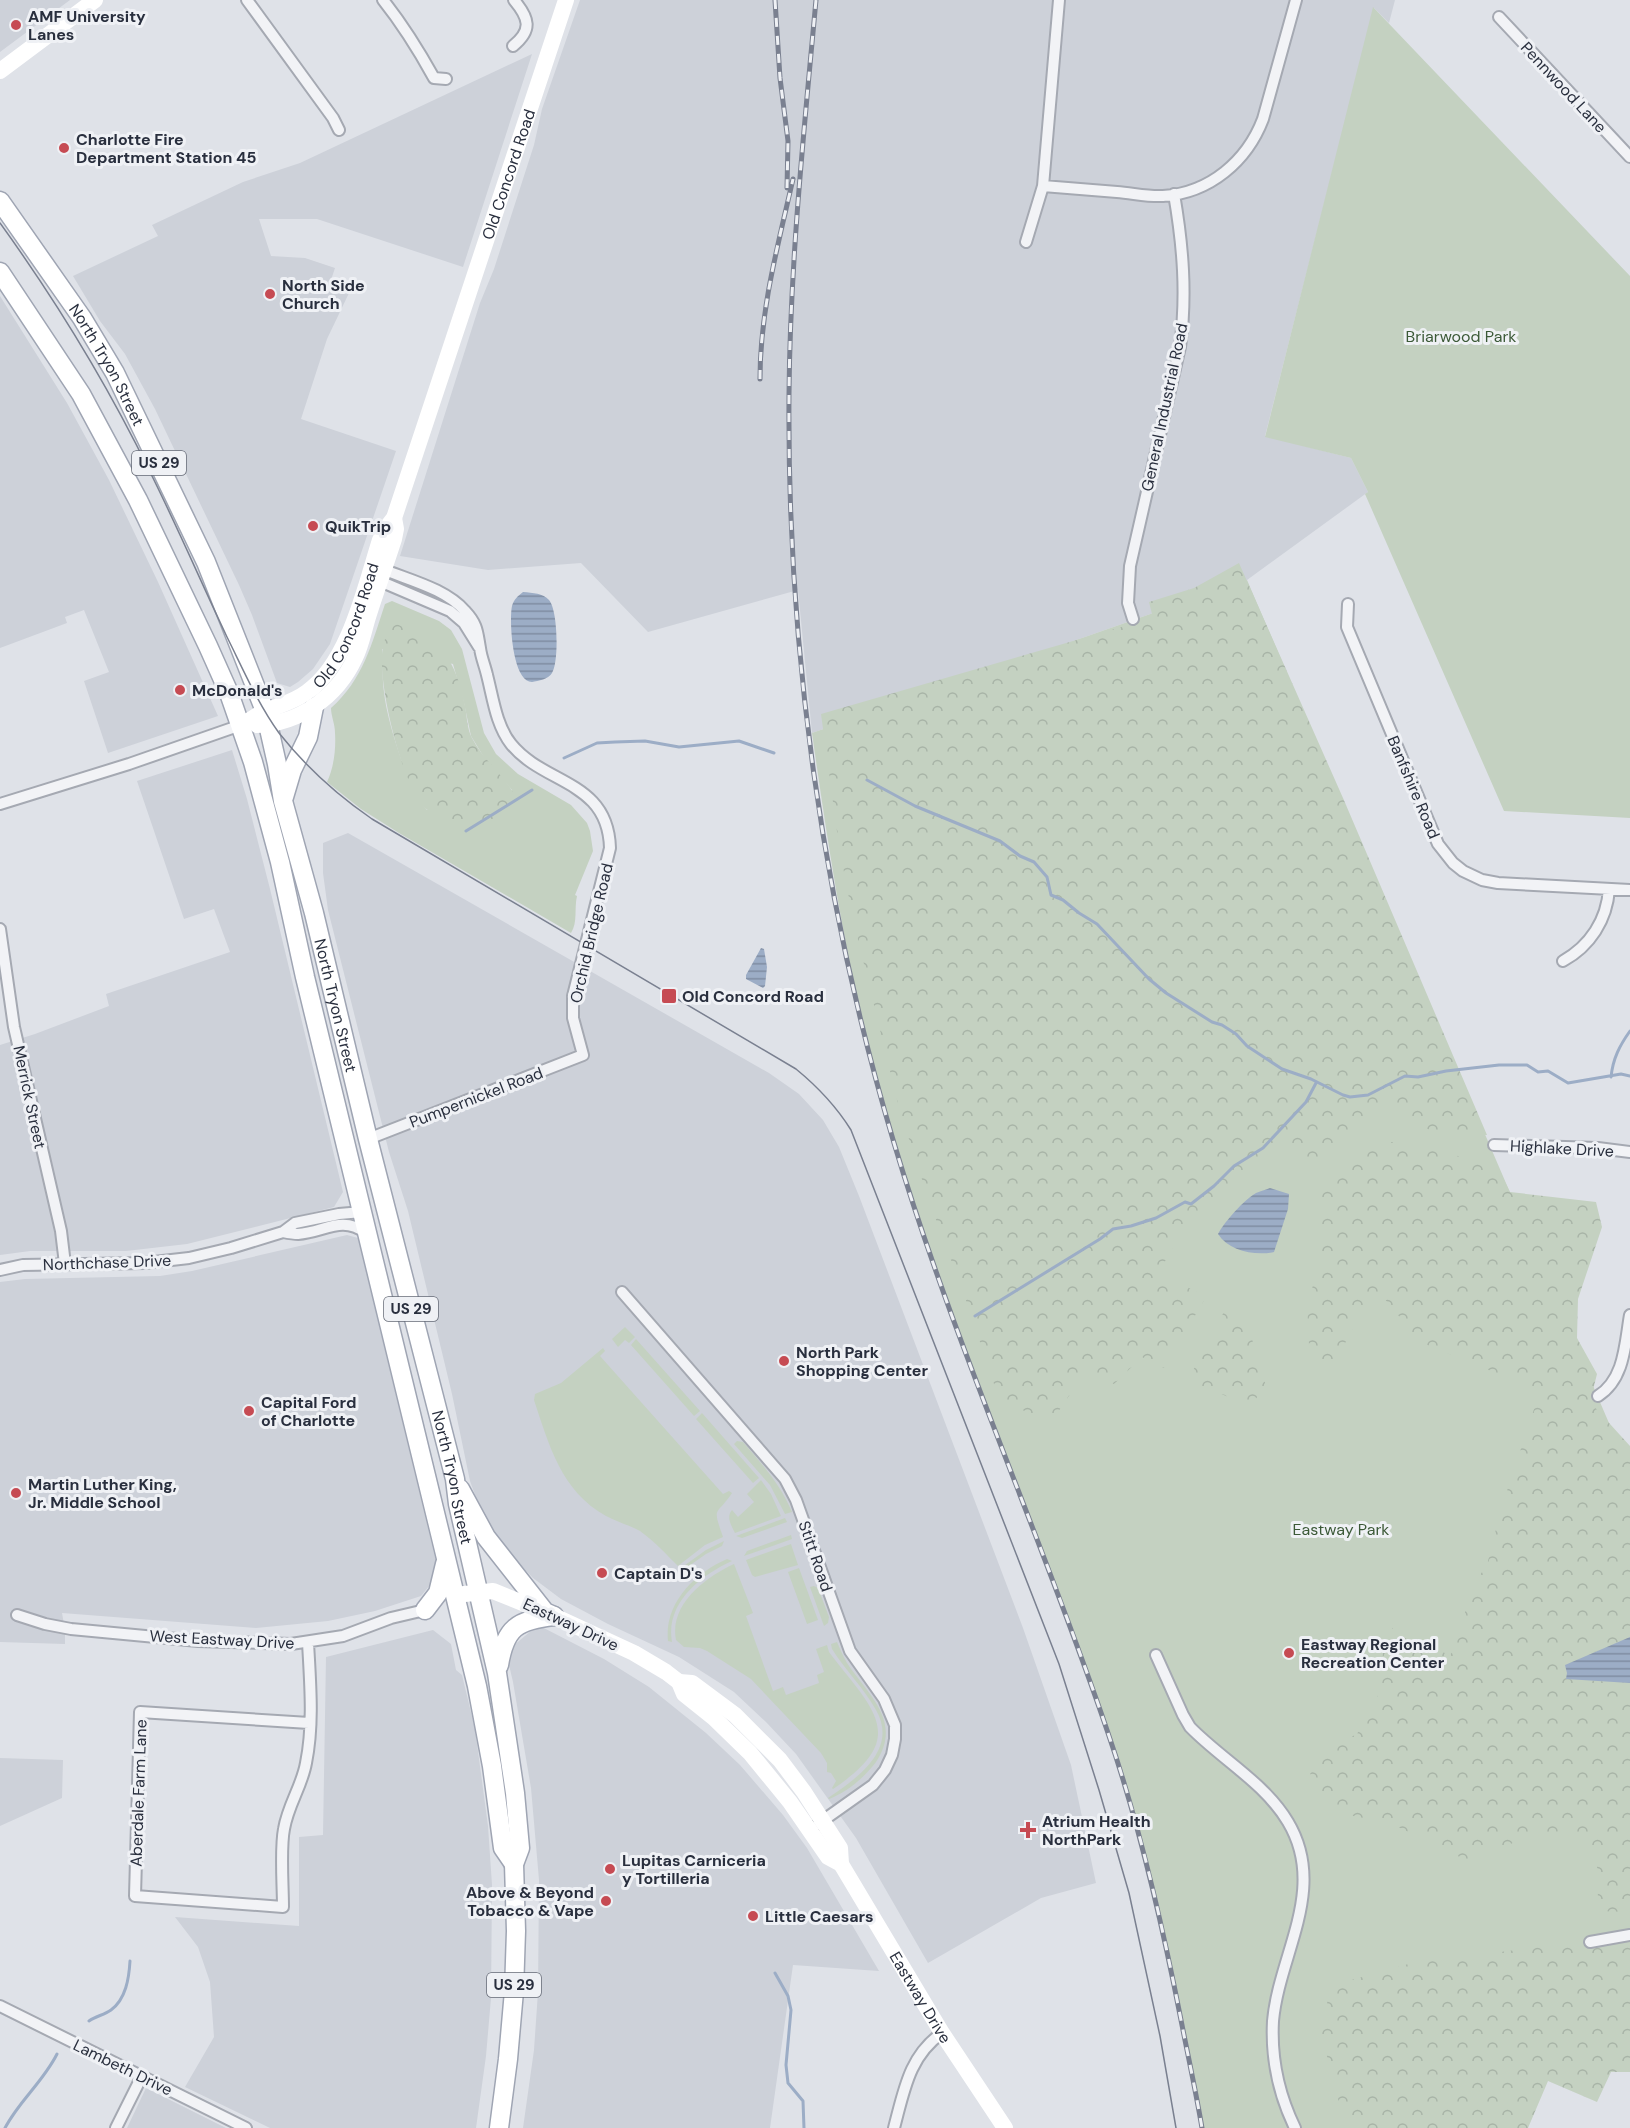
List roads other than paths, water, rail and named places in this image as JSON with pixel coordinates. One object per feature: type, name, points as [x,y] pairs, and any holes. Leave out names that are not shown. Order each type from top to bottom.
[{"type":"main road","name":"North Tryon Street","points":[[0,201],[82,318],[115,373],[206,562],[267,718],[283,801],[314,913],[368,1139],[455,1479],[458,1504],[497,1673],[515,1793],[520,1848],[514,1864],[516,1931],[514,1991],[499,2128]]},
{"type":"main road","name":"North Tryon Street","points":[[0,272],[81,394],[107,441],[200,626],[241,725],[253,762],[280,862],[305,978],[463,1628],[483,1716],[498,1804],[502,1848],[514,1864]]},
{"type":"main road","points":[[283,801],[292,770],[308,737],[314,707]]},
{"type":"main road","points":[[362,1212],[370,1215],[376,1222],[383,1246],[411,1309]]},
{"type":"main road","points":[[455,1479],[486,1537],[549,1614],[528,1619],[510,1632],[504,1641],[497,1673]]},
{"type":"main road","points":[[446,1559],[438,1593],[425,1610],[447,1614],[463,1628]]},
{"type":"street","points":[[0,71],[94,0]]},
{"type":"street","points":[[247,0],[333,118],[339,130]]},
{"type":"street","points":[[382,0],[422,55],[434,78],[446,79]]},
{"type":"street","points":[[513,46],[523,38],[527,27],[525,12],[514,0]]},
{"type":"street","name":"Old Concord Road","points":[[241,725],[267,718],[286,720],[314,707],[337,687],[355,659],[383,534],[394,518],[566,0]]},
{"type":"street","points":[[1026,242],[1042,186],[1059,0]]},
{"type":"street","points":[[1042,186],[1161,196],[1174,195],[1197,188],[1221,175],[1242,157],[1253,142],[1263,119],[1296,0]]},
{"type":"street","name":"Pennwood Lane","points":[[1499,16],[1630,157]]},
{"type":"street","name":"General Industrial Road","points":[[1133,619],[1128,603],[1130,566],[1180,346],[1184,318],[1182,238],[1174,195]]},
{"type":"street","name":"Old Concord Road","points":[[267,718],[282,706],[310,691],[334,666],[376,573]]},
{"type":"street","name":"Orchid Bridge Road","points":[[376,573],[450,611],[464,623],[479,647],[499,722],[510,743],[527,759],[587,795],[601,813],[608,831],[609,858],[573,996],[573,1018],[583,1055]]},
{"type":"street","name":"Banfshire Road","points":[[1348,604],[1347,627],[1365,673],[1438,844],[1453,863],[1473,877],[1497,883],[1630,890]]},
{"type":"street","points":[[0,804],[108,771],[241,725]]},
{"type":"street","points":[[1563,961],[1578,953],[1598,928],[1603,918],[1609,889]]},
{"type":"street","name":"Merrick Street","points":[[0,930],[14,1027],[61,1231],[65,1264]]},
{"type":"street","name":"Pumpernickel Road","points":[[368,1139],[583,1055]]},
{"type":"street","name":"Highlake Drive","points":[[1494,1145],[1598,1148],[1630,1152]]},
{"type":"street","name":"Northchase Drive","points":[[0,1270],[23,1265],[145,1263],[189,1258],[283,1232],[295,1223],[362,1212]]},
{"type":"street","name":"Northchase Drive","points":[[283,1232],[298,1234],[346,1224],[366,1233]]},
{"type":"street","name":"Stitt Road","points":[[622,1292],[785,1479],[796,1500],[850,1651],[890,1710],[895,1725],[896,1739],[885,1770],[873,1785],[816,1825]]},
{"type":"street","points":[[1598,1396],[1612,1384],[1620,1370],[1630,1315]]},
{"type":"street","name":"Eastway Drive","points":[[455,1595],[488,1590],[500,1592],[634,1653],[666,1671],[679,1682],[684,1694],[725,1728],[816,1825],[828,1857],[841,1864],[942,2033],[1005,2128]]},
{"type":"street","name":"West Eastway Drive","points":[[17,1615],[71,1629],[198,1641],[291,1644],[343,1636],[391,1618],[425,1610]]},
{"type":"street","points":[[308,1642],[309,1723]]},
{"type":"street","points":[[1156,1655],[1190,1727],[1272,1800],[1288,1821],[1298,1844],[1303,1866],[1302,1905],[1280,1984],[1273,2022],[1277,2076],[1286,2108],[1295,2128]]},
{"type":"street","name":"Aberdale Farm Lane","points":[[140,1712],[309,1723],[302,1780],[290,1805],[283,1831],[283,1908],[135,1896],[140,1712]]},
{"type":"street","points":[[1590,1942],[1630,1935]]},
{"type":"street","name":"Lambeth Drive","points":[[0,2006],[246,2128]]},
{"type":"street","points":[[894,2128],[911,2070],[918,2056],[928,2043],[942,2033]]},
{"type":"street","points":[[116,2128],[142,2076]]},
{"type":"water","points":[[523,592],[541,595],[549,600],[556,625],[556,658],[552,673],[546,678],[532,682],[525,679],[520,672],[513,649],[512,606]]},
{"type":"water","points":[[761,948],[764,949],[767,967],[763,988],[746,979]]},
{"type":"water","points":[[1270,1188],[1289,1194],[1288,1209],[1274,1252],[1251,1253],[1229,1245],[1218,1234],[1225,1223],[1256,1193]]},
{"type":"water","points":[[1630,1637],[1630,1683],[1566,1679],[1565,1665]]},
{"type":"waterway","points":[[564,758],[597,743],[645,741],[679,747],[739,741],[774,753]]},
{"type":"waterway","points":[[867,780],[915,806],[1000,841],[1020,856],[1034,862],[1047,877],[1051,895],[1063,900],[1097,924],[1149,979],[1166,993],[1236,1034],[1247,1046],[1282,1069],[1311,1079],[1343,1095],[1350,1097],[1368,1095],[1405,1076],[1418,1077],[1446,1071],[1499,1065],[1527,1065],[1538,1072],[1548,1071],[1568,1083],[1621,1074],[1630,1076]]},
{"type":"waterway","points":[[466,831],[532,790]]},
{"type":"waterway","points":[[1611,1077],[1613,1064],[1630,1031]]},
{"type":"waterway","points":[[975,1316],[1113,1229],[1156,1218],[1185,1202],[1191,1204],[1234,1166],[1263,1148],[1306,1102],[1316,1083]]},
{"type":"waterway","points":[[89,2021],[111,2010],[120,2000],[128,1981],[130,1961]]},
{"type":"waterway","points":[[775,1973],[788,1996],[791,2010],[786,2065],[788,2083],[803,2101],[804,2128]]},
{"type":"waterway","points":[[5,2128],[57,2054]]},
{"type":"tram line","points":[[0,223],[61,313],[134,439],[227,637],[271,722],[311,769],[372,819],[796,1069],[826,1097],[851,1130],[1059,1664],[1129,1893],[1160,2036],[1176,2128]]},
{"type":"railway","points":[[775,0],[780,78],[788,141],[787,188]]},
{"type":"railway","points":[[816,0],[798,197],[792,296],[789,395],[790,490],[794,584],[802,679],[829,867],[847,960],[869,1052],[918,1218],[970,1366],[1055,1586],[1120,1768],[1166,1947],[1202,2128]]},
{"type":"railway","points":[[760,379],[766,303],[793,179]]},
{"type":"place","name":"AMF University Lanes","points":[[16,25]]},
{"type":"place","name":"Charlotte Fire Department Station 45","points":[[64,148]]},
{"type":"place","name":"North Side Church","points":[[270,294]]},
{"type":"place","name":"QuikTrip","points":[[313,526]]},
{"type":"place","name":"McDonald's","points":[[180,690]]},
{"type":"place","name":"Old Concord Road","points":[[669,996]]},
{"type":"place","name":"North Park Shopping Center","points":[[784,1361]]},
{"type":"place","name":"Capital Ford of Charlotte","points":[[249,1411]]},
{"type":"place","name":"Martin Luther King, Jr. Middle School","points":[[16,1493]]},
{"type":"place","name":"Captain D's","points":[[602,1573]]},
{"type":"place","name":"Eastway Regional Recreation Center","points":[[1289,1653]]},
{"type":"place","name":"Atrium Health NorthPark","points":[[1028,1830]]},
{"type":"place","name":"Lupitas Carniceria y Tortilleria","points":[[610,1869]]},
{"type":"place","name":"Above & Beyond Tobacco & Vape","points":[[606,1901]]},
{"type":"place","name":"Little Caesars","points":[[753,1916]]},
{"type":"park label","name":"Briarwood Park","points":[[1461,336]]},
{"type":"park label","name":"Eastway Park","points":[[1341,1529]]}]
